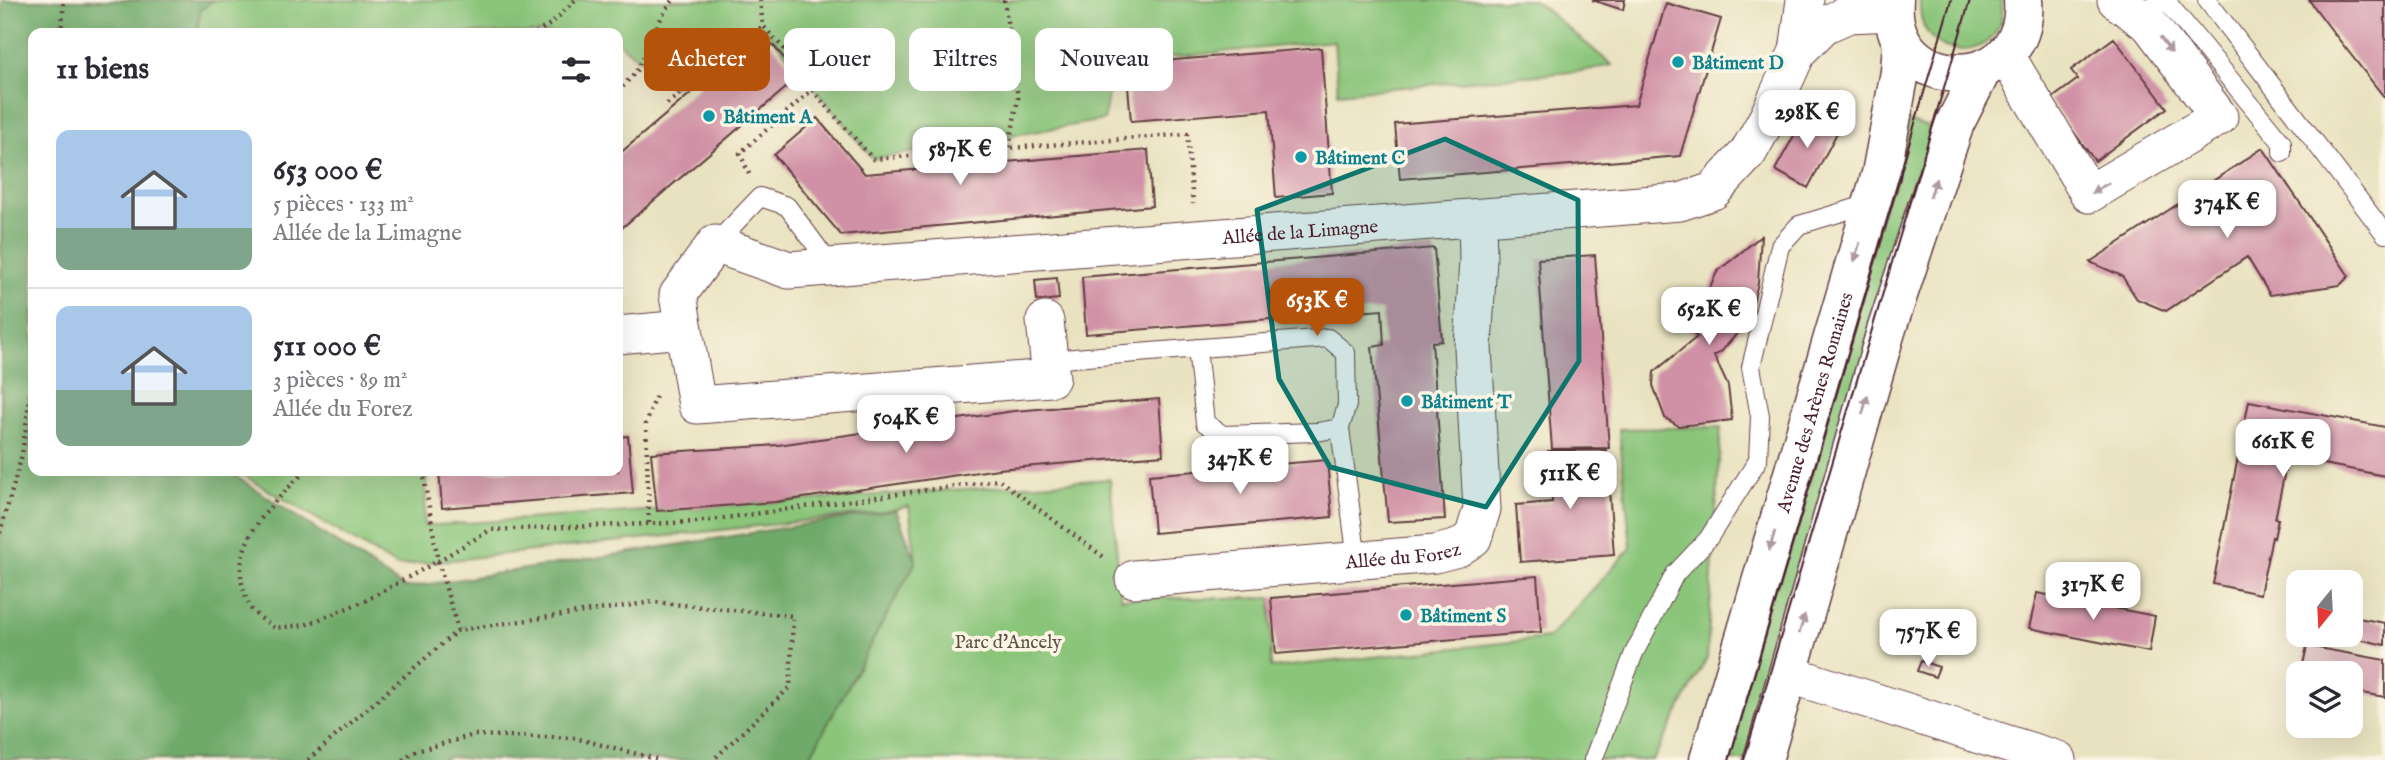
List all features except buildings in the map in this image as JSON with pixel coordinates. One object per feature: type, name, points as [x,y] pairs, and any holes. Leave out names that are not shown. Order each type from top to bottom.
[{"type":"main road","points":[[1896,18],[1914,57],[1931,68],[1947,73],[1965,74],[1993,62],[2012,47],[2021,30],[2023,0]]},
{"type":"main road","name":"Avenue des Arènes Romaines","points":[[1709,760],[1775,467],[1881,174],[1900,72],[1896,18]]},
{"type":"main road","points":[[1763,760],[1890,320],[1955,123],[1993,62]]},
{"type":"street","points":[[1798,51],[1805,0]]},
{"type":"street","points":[[1993,62],[2089,194],[2219,117],[2150,25],[2124,6]]},
{"type":"street","name":"Allée de la Limagne","points":[[715,244],[789,270],[1680,202],[1713,191],[1748,153],[1768,117],[1798,51],[1824,25],[1849,14],[1896,18]]},
{"type":"street","name":"Allée du Forez","points":[[1134,579],[1435,554],[1458,548],[1473,538],[1482,509],[1473,347],[1478,259],[1477,219]]},
{"type":"street","points":[[715,244],[678,295],[697,405],[1051,378],[1045,321]]},
{"type":"street","points":[[623,335],[683,329]]},
{"type":"street","points":[[1788,674],[2058,760]]},
{"type":"lane","points":[[2207,0],[2385,234]]},
{"type":"lane","points":[[2124,6],[2168,2],[2282,143],[2282,153]]},
{"type":"lane","points":[[715,244],[760,197],[787,206],[832,267]]},
{"type":"lane","points":[[1593,760],[1634,653],[1675,574],[1775,467],[1760,416],[1751,367],[1780,246],[1799,225],[1872,203]]},
{"type":"lane","points":[[1049,360],[1328,338],[1346,353],[1347,405],[1340,428],[1357,561]]},
{"type":"lane","points":[[1197,348],[1205,423],[1223,435],[1317,432],[1340,428]]},
{"type":"path","points":[[61,28],[64,0]]},
{"type":"path","points":[[544,28],[575,0]]},
{"type":"path","points":[[623,86],[638,69],[662,16],[673,0]]},
{"type":"path","points":[[760,0],[763,26],[784,49]]},
{"type":"path","points":[[1004,0],[1018,98],[1009,148]]},
{"type":"path","points":[[667,104],[763,26]]},
{"type":"path","points":[[760,197],[740,153],[811,91]]},
{"type":"path","points":[[813,91],[873,159],[1187,134],[1196,240]]},
{"type":"path","points":[[649,523],[646,424],[666,369],[690,367]]},
{"type":"path","points":[[0,533],[22,455],[28,410]]},
{"type":"path","points":[[300,476],[264,513],[243,546],[242,579],[250,609],[274,628],[305,625],[365,601],[490,530],[708,520],[999,480],[1134,579]]},
{"type":"path","points":[[424,476],[438,561],[458,630]]},
{"type":"path","points":[[308,760],[458,630],[653,601],[793,616],[790,687],[713,760]]},
{"type":"path","points":[[403,760],[414,752],[474,735],[575,738],[660,760]]},
{"type":"highlighted area","points":[[1445,139],[1578,200],[1579,361],[1486,507],[1330,467],[1279,379],[1257,210]]},
{"type":"green space","points":[[2,0],[214,0],[200,10],[198,28],[28,28],[28,476],[236,476],[405,588],[896,510],[916,561],[808,760],[484,760],[449,757],[442,760],[0,760]]},
{"type":"green space","points":[[200,0],[1534,0],[1612,65],[1582,71],[1338,93],[1334,41],[1173,57],[1173,28],[1035,28],[1035,91],[1109,91],[1104,120],[873,159],[817,91],[895,91],[895,28],[784,28],[784,51],[770,34],[770,28],[763,26],[644,28],[644,63],[623,46],[623,28],[197,28]]},
{"type":"green space","points":[[1920,0],[2001,0],[2001,20],[1993,36],[1980,46],[1964,50],[1947,48],[1933,39],[1923,23]]},
{"type":"green space","points":[[1908,121],[1939,130],[1754,760],[1720,760]]},
{"type":"green space","name":"Parc d'Ancely","points":[[1721,427],[1707,658],[1653,760],[808,760],[916,561],[909,506],[885,512],[397,566],[244,476],[427,476],[424,526],[1110,479],[1121,598],[1271,598],[1271,668],[1548,638],[1631,548],[1619,429]]},
{"type":"tram line","points":[[1729,760],[1951,0]]},
{"type":"tram line","points":[[1744,760],[1970,0]]},
{"type":"place","name":"Bâtiment D","points":[[1678,62]]},
{"type":"place","name":"Bâtiment A","points":[[709,116]]},
{"type":"place","name":"Bâtiment C","points":[[1301,157]]},
{"type":"place","name":"Bâtiment T","points":[[1407,401]]},
{"type":"place","name":"Bâtiment S","points":[[1406,615]]}]
